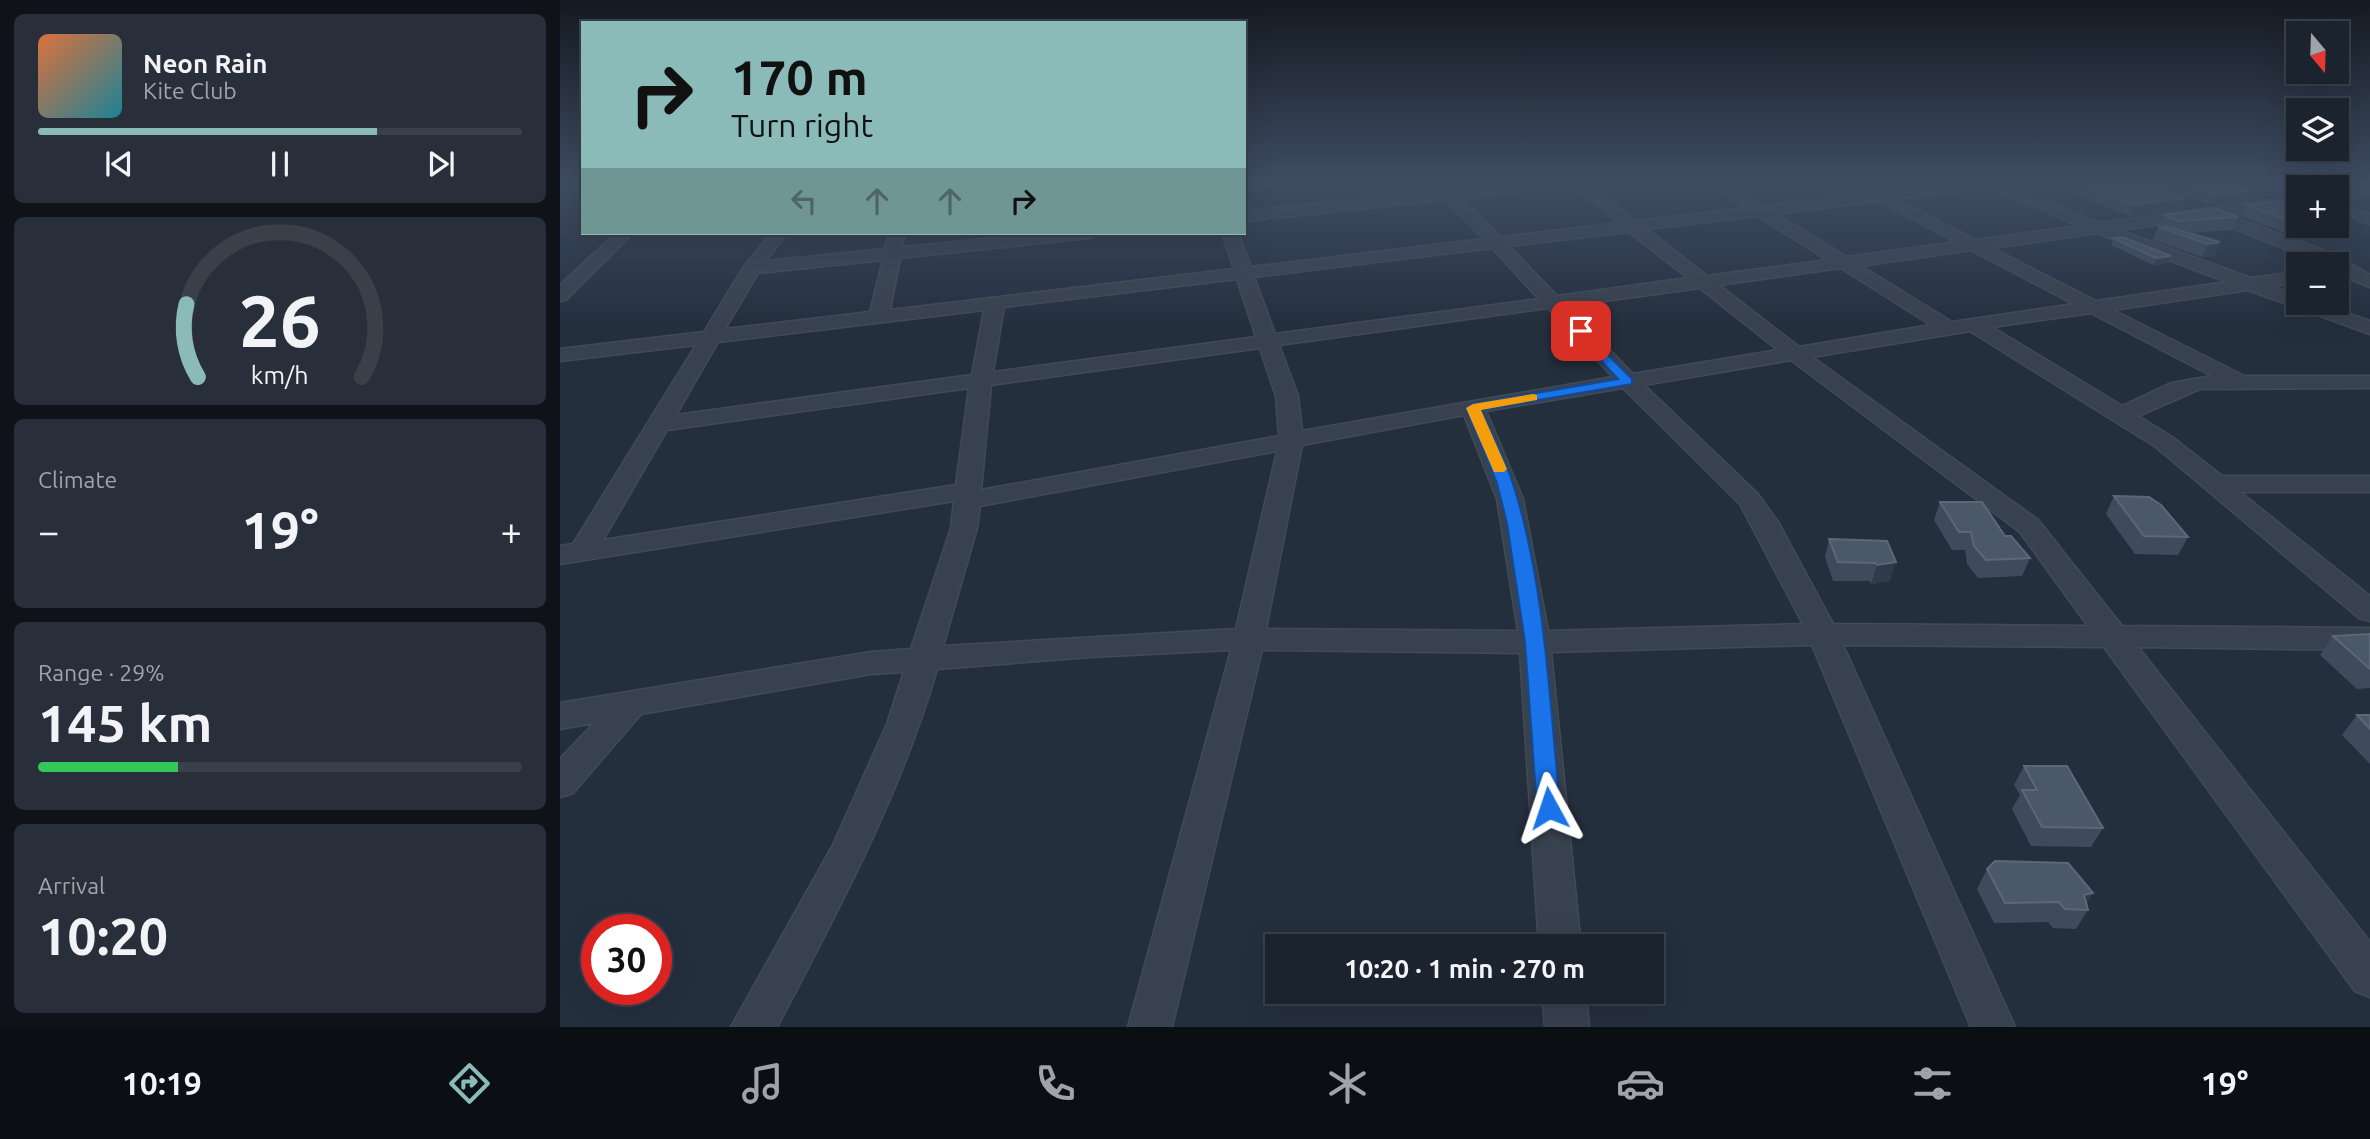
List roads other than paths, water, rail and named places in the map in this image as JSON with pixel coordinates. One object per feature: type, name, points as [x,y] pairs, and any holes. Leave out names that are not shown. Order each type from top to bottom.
[{"type":"street","points":[[1484,230],[1628,381],[1749,499],[1765,522],[1824,634],[1993,1027]]},
{"type":"street","points":[[560,355],[1602,230]]},
{"type":"street","points":[[1639,230],[1794,353],[2029,526],[2370,976]]},
{"type":"street","points":[[1790,230],[1948,328]]},
{"type":"street","points":[[1945,230],[2239,382]]},
{"type":"street","points":[[657,424],[2085,230]]},
{"type":"street","points":[[2103,230],[2286,297]]},
{"type":"street","points":[[2253,230],[2312,252]]},
{"type":"street","points":[[560,295],[623,235]]},
{"type":"street","points":[[571,553],[657,424],[752,268],[777,235]]},
{"type":"street","points":[[879,316],[897,235]]},
{"type":"street","points":[[752,268],[1071,235]]},
{"type":"street","points":[[1150,1027],[1248,639],[1291,440],[1287,396],[1231,235]]},
{"type":"street","points":[[2349,271],[2370,269]]},
{"type":"street","points":[[2349,274],[2370,282]]},
{"type":"street","points":[[571,553],[1249,451],[1291,440],[1794,353],[2245,282],[2286,278]]},
{"type":"street","points":[[752,1027],[848,854],[904,724],[964,528],[981,382],[995,303]]},
{"type":"street","points":[[2334,315],[2370,328]]},
{"type":"street","points":[[1973,324],[2164,442],[2370,611]]},
{"type":"street","points":[[2122,415],[2187,386],[2239,382],[2370,382]]},
{"type":"street","points":[[1473,408],[1510,499],[1535,642],[1559,934]]},
{"type":"street","points":[[2216,484],[2370,484]]},
{"type":"street","points":[[560,716],[845,667],[925,657],[1248,639],[1535,642],[1824,634],[2112,634],[2370,639]]},
{"type":"street","points":[[560,783],[631,704]]},
{"type":"street","points":[[1565,1004],[1567,1027]]}]
